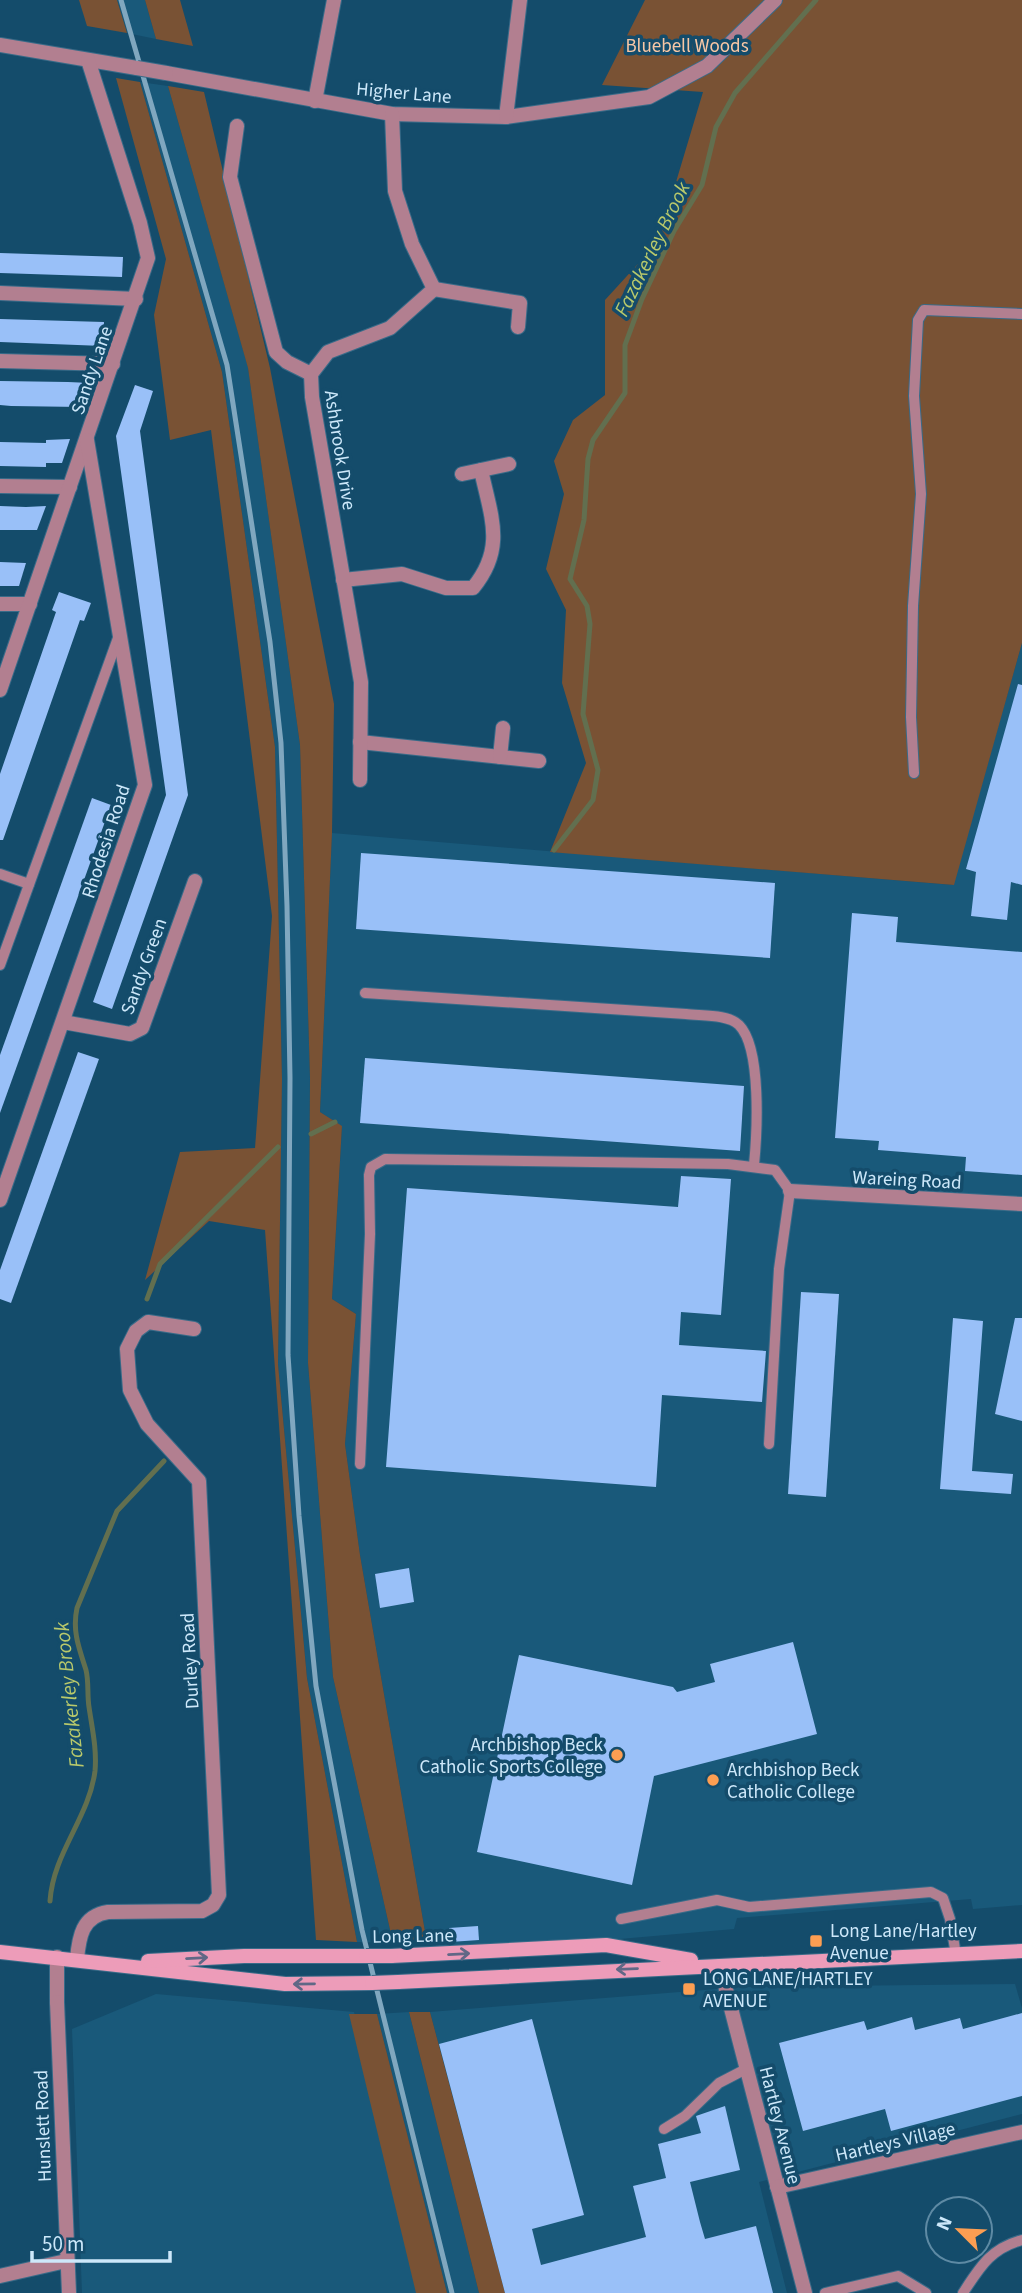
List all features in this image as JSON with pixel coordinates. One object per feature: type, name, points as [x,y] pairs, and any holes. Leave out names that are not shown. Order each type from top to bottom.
[{"type":"main road","name":"Long Lane","points":[[105,1963],[244,1956],[391,1956],[606,1945],[720,1966]]},
{"type":"main road","name":"Long Lane","points":[[0,1952],[285,1984],[398,1982],[850,1957],[1022,1951]]},
{"type":"street","points":[[315,101],[334,0]]},
{"type":"street","points":[[506,117],[520,0]]},
{"type":"street","name":"Higher Lane","points":[[0,46],[392,114],[506,117],[649,97],[708,66],[775,0]]},
{"type":"street","name":"Sandy Lane","points":[[0,690],[148,258],[140,223],[88,60]]},
{"type":"street","points":[[392,114],[395,191],[412,244],[434,289],[520,303],[518,327]]},
{"type":"street","points":[[237,126],[230,177],[276,352],[311,374]]},
{"type":"street","name":"Ashbrook Drive","points":[[360,780],[361,682],[312,397],[311,374],[328,352],[390,328],[434,289]]},
{"type":"street","points":[[0,293],[136,299]]},
{"type":"street","points":[[0,361],[113,364]]},
{"type":"street","name":"Rhodesia Road","points":[[0,1200],[6,1161],[63,1023],[145,785],[118,638],[87,440]]},
{"type":"street","points":[[462,474],[509,464]]},
{"type":"street","points":[[343,580],[402,574],[446,588],[473,588],[489,569],[495,536],[481,470]]},
{"type":"street","points":[[0,486],[71,487]]},
{"type":"street","points":[[0,604],[30,604]]},
{"type":"street","points":[[500,757],[503,728]]},
{"type":"street","points":[[360,742],[539,761]]},
{"type":"street","name":"Sandy Green","points":[[63,1023],[130,1034],[142,1028],[195,881]]},
{"type":"street","name":"Wareing Road","points":[[790,1191],[1022,1204]]},
{"type":"street","name":"Durley Road","points":[[77,1959],[80,1933],[93,1916],[108,1912],[202,1910],[213,1905],[219,1895],[198,1481],[140,1413],[130,1390],[126,1363],[130,1339],[148,1322],[194,1329]]},
{"type":"street","name":"Hunslett Road","points":[[57,1957],[69,2293]]},
{"type":"street","name":"Hartley Avenue","points":[[720,1966],[805,2293]]},
{"type":"street","name":"Hartleys Village","points":[[777,2187],[1022,2132]]},
{"type":"street","points":[[0,2276],[66,2261]]},
{"type":"lane","points":[[914,773],[911,717],[913,606],[921,494],[914,396],[918,320],[924,310],[1022,314]]},
{"type":"lane","points":[[0,965],[118,638]]},
{"type":"lane","points":[[0,874],[29,884]]},
{"type":"lane","points":[[365,993],[686,1014],[720,1017],[738,1024],[751,1046],[756,1068],[754,1165]]},
{"type":"lane","points":[[360,1464],[371,1167],[385,1159],[754,1165],[775,1170],[790,1191],[779,1269],[769,1444]]},
{"type":"lane","points":[[621,1919],[717,1900],[749,1907],[931,1892],[943,1898],[950,1919],[956,1955]]},
{"type":"lane","points":[[664,2129],[685,2116],[719,2083],[747,2069]]},
{"type":"lane","points":[[963,2293],[986,2258],[1004,2244],[1022,2240]]},
{"type":"lane","points":[[825,2293],[898,2276],[926,2293]]},
{"type":"shaded area","points":[[117,0],[145,0],[156,39],[127,33]]},
{"type":"shaded area","points":[[140,82],[168,86],[248,367],[300,745],[310,1078],[308,1363],[333,1677],[393,1943],[357,1942],[307,1678],[278,1364],[282,1079],[275,747],[222,372]]},
{"type":"shaded area","points":[[1022,643],[1022,1905],[973,1909],[971,1899],[737,1918],[734,1929],[438,1955],[435,1943],[427,1943],[360,1555],[345,1444],[356,1314],[332,1299],[342,1127],[320,1112],[332,833],[953,885]]},
{"type":"shaded area","points":[[1015,1984],[1022,2008],[1022,2114],[759,2182],[787,2293],[505,2293],[430,2012],[742,1987]]},
{"type":"shaded area","points":[[156,1994],[354,2012],[420,2293],[82,2293],[72,2029]]},
{"type":"shaded area","points":[[409,2012],[479,2293],[447,2293],[377,2014]]},
{"type":"green space","points":[[79,0],[117,0],[127,33],[87,26]]},
{"type":"green space","points":[[145,0],[180,0],[193,46],[156,39]]},
{"type":"green space","name":"Bluebell Woods","points":[[645,0],[1022,0],[1022,643],[954,885],[550,852],[586,763],[562,683],[566,610],[546,569],[564,494],[554,461],[573,420],[605,395],[605,300],[658,242],[703,92],[602,85]]},
{"type":"green space","points":[[116,78],[140,82],[222,372],[275,747],[282,1079],[278,1364],[307,1678],[357,1942],[316,1940],[265,1230],[209,1221],[145,1280],[180,1152],[255,1148],[272,916],[211,430],[170,440],[154,315],[166,259]]},
{"type":"green space","points":[[168,86],[204,92],[270,368],[334,704],[332,833],[320,1112],[342,1126],[332,1299],[356,1314],[345,1444],[360,1555],[427,1943],[393,1943],[333,1677],[308,1363],[310,1078],[300,745],[248,368]]},
{"type":"green space","points":[[409,2012],[430,2012],[505,2293],[479,2293]]},
{"type":"green space","points":[[349,2014],[377,2014],[447,2293],[416,2293]]},
{"type":"building","points":[[0,253],[123,257],[122,277],[0,273]]},
{"type":"building","points":[[0,319],[104,322],[103,346],[0,342]]},
{"type":"building","points":[[0,381],[90,383],[81,407],[11,406],[0,405]]},
{"type":"building","points":[[135,385],[153,391],[140,431],[188,795],[112,1009],[93,1002],[166,795],[116,436]]},
{"type":"building","points":[[70,439],[62,463],[46,463],[46,467],[0,466],[0,442],[46,443],[46,440]]},
{"type":"building","points":[[0,506],[46,506],[37,530],[0,530]]},
{"type":"building","points":[[0,562],[26,563],[19,586],[0,586]]},
{"type":"building","points":[[59,592],[91,603],[84,621],[80,620],[3,840],[0,840],[0,774],[56,612],[52,610]]},
{"type":"building","points":[[1018,684],[1022,685],[1022,885],[1011,882],[1007,920],[971,916],[976,872],[966,869]]},
{"type":"building","points":[[92,798],[111,805],[0,1113],[0,1055]]},
{"type":"building","points":[[361,853],[775,883],[770,958],[356,929]]},
{"type":"building","points":[[852,913],[898,917],[896,942],[1022,952],[1022,1175],[965,1171],[966,1157],[878,1150],[879,1141],[835,1138]]},
{"type":"building","points":[[78,1052],[99,1059],[11,1303],[0,1299],[0,1270]]},
{"type":"building","points":[[365,1058],[744,1086],[740,1151],[360,1123]]},
{"type":"building","points":[[681,1176],[731,1179],[721,1315],[681,1312],[679,1345],[766,1351],[762,1402],[662,1395],[656,1487],[386,1467],[407,1188],[678,1207]]},
{"type":"building","points":[[801,1292],[839,1294],[826,1497],[788,1494]]},
{"type":"building","points":[[953,1318],[983,1321],[972,1471],[1013,1474],[1011,1494],[940,1489]]},
{"type":"building","points":[[1015,1318],[1022,1318],[1022,1421],[995,1414]]},
{"type":"building","points":[[409,1568],[414,1602],[380,1608],[375,1574]]},
{"type":"building","name":"Archbishop Beck Catholic Sports College","points":[[793,1642],[817,1734],[654,1776],[632,1885],[477,1852],[519,1655],[673,1687],[677,1692],[715,1682],[710,1664]]},
{"type":"building","points":[[478,1926],[479,1940],[450,1942],[449,1928]]},
{"type":"building","points":[[1022,2013],[1022,2096],[891,2131],[885,2109],[803,2131],[779,2043],[864,2021],[867,2030],[912,2017],[915,2030],[960,2018],[963,2029]]},
{"type":"building","points":[[532,2019],[584,2215],[532,2229],[541,2265],[646,2237],[633,2186],[666,2178],[658,2144],[701,2133],[696,2116],[725,2106],[740,2170],[690,2182],[700,2222],[705,2239],[756,2226],[773,2293],[505,2293],[439,2044]]},
{"type":"waterway","name":"Fazakerley Brook","points":[[554,850],[593,800],[598,770],[583,714],[590,624],[587,606],[570,579],[584,520],[588,459],[593,440],[625,393],[625,345],[642,299],[674,231],[702,185],[716,127],[735,93],[816,0]]},
{"type":"waterway","name":"Fazakerley Brook","points":[[311,1134],[335,1122]]},
{"type":"waterway","name":"Fazakerley Brook","points":[[147,1299],[160,1264],[278,1147]]},
{"type":"waterway","name":"Fazakerley Brook","points":[[50,1901],[57,1867],[86,1804],[95,1771],[87,1675],[76,1632],[77,1608],[117,1511],[164,1461]]},
{"type":"railway","points":[[121,0],[227,365],[270,642],[281,743],[287,906],[290,1078],[288,1355],[299,1516],[316,1686],[362,1930],[452,2293]]},
{"type":"place","name":"Archbishop Beck Catholic Sports College","points":[[617,1755]]},
{"type":"place","name":"Archbishop Beck Catholic College","points":[[713,1780]]},
{"type":"place","name":"Long Lane/Hartley Avenue","points":[[816,1941]]},
{"type":"place","name":"LONG LANE/HARTLEY AVENUE","points":[[689,1989]]}]
